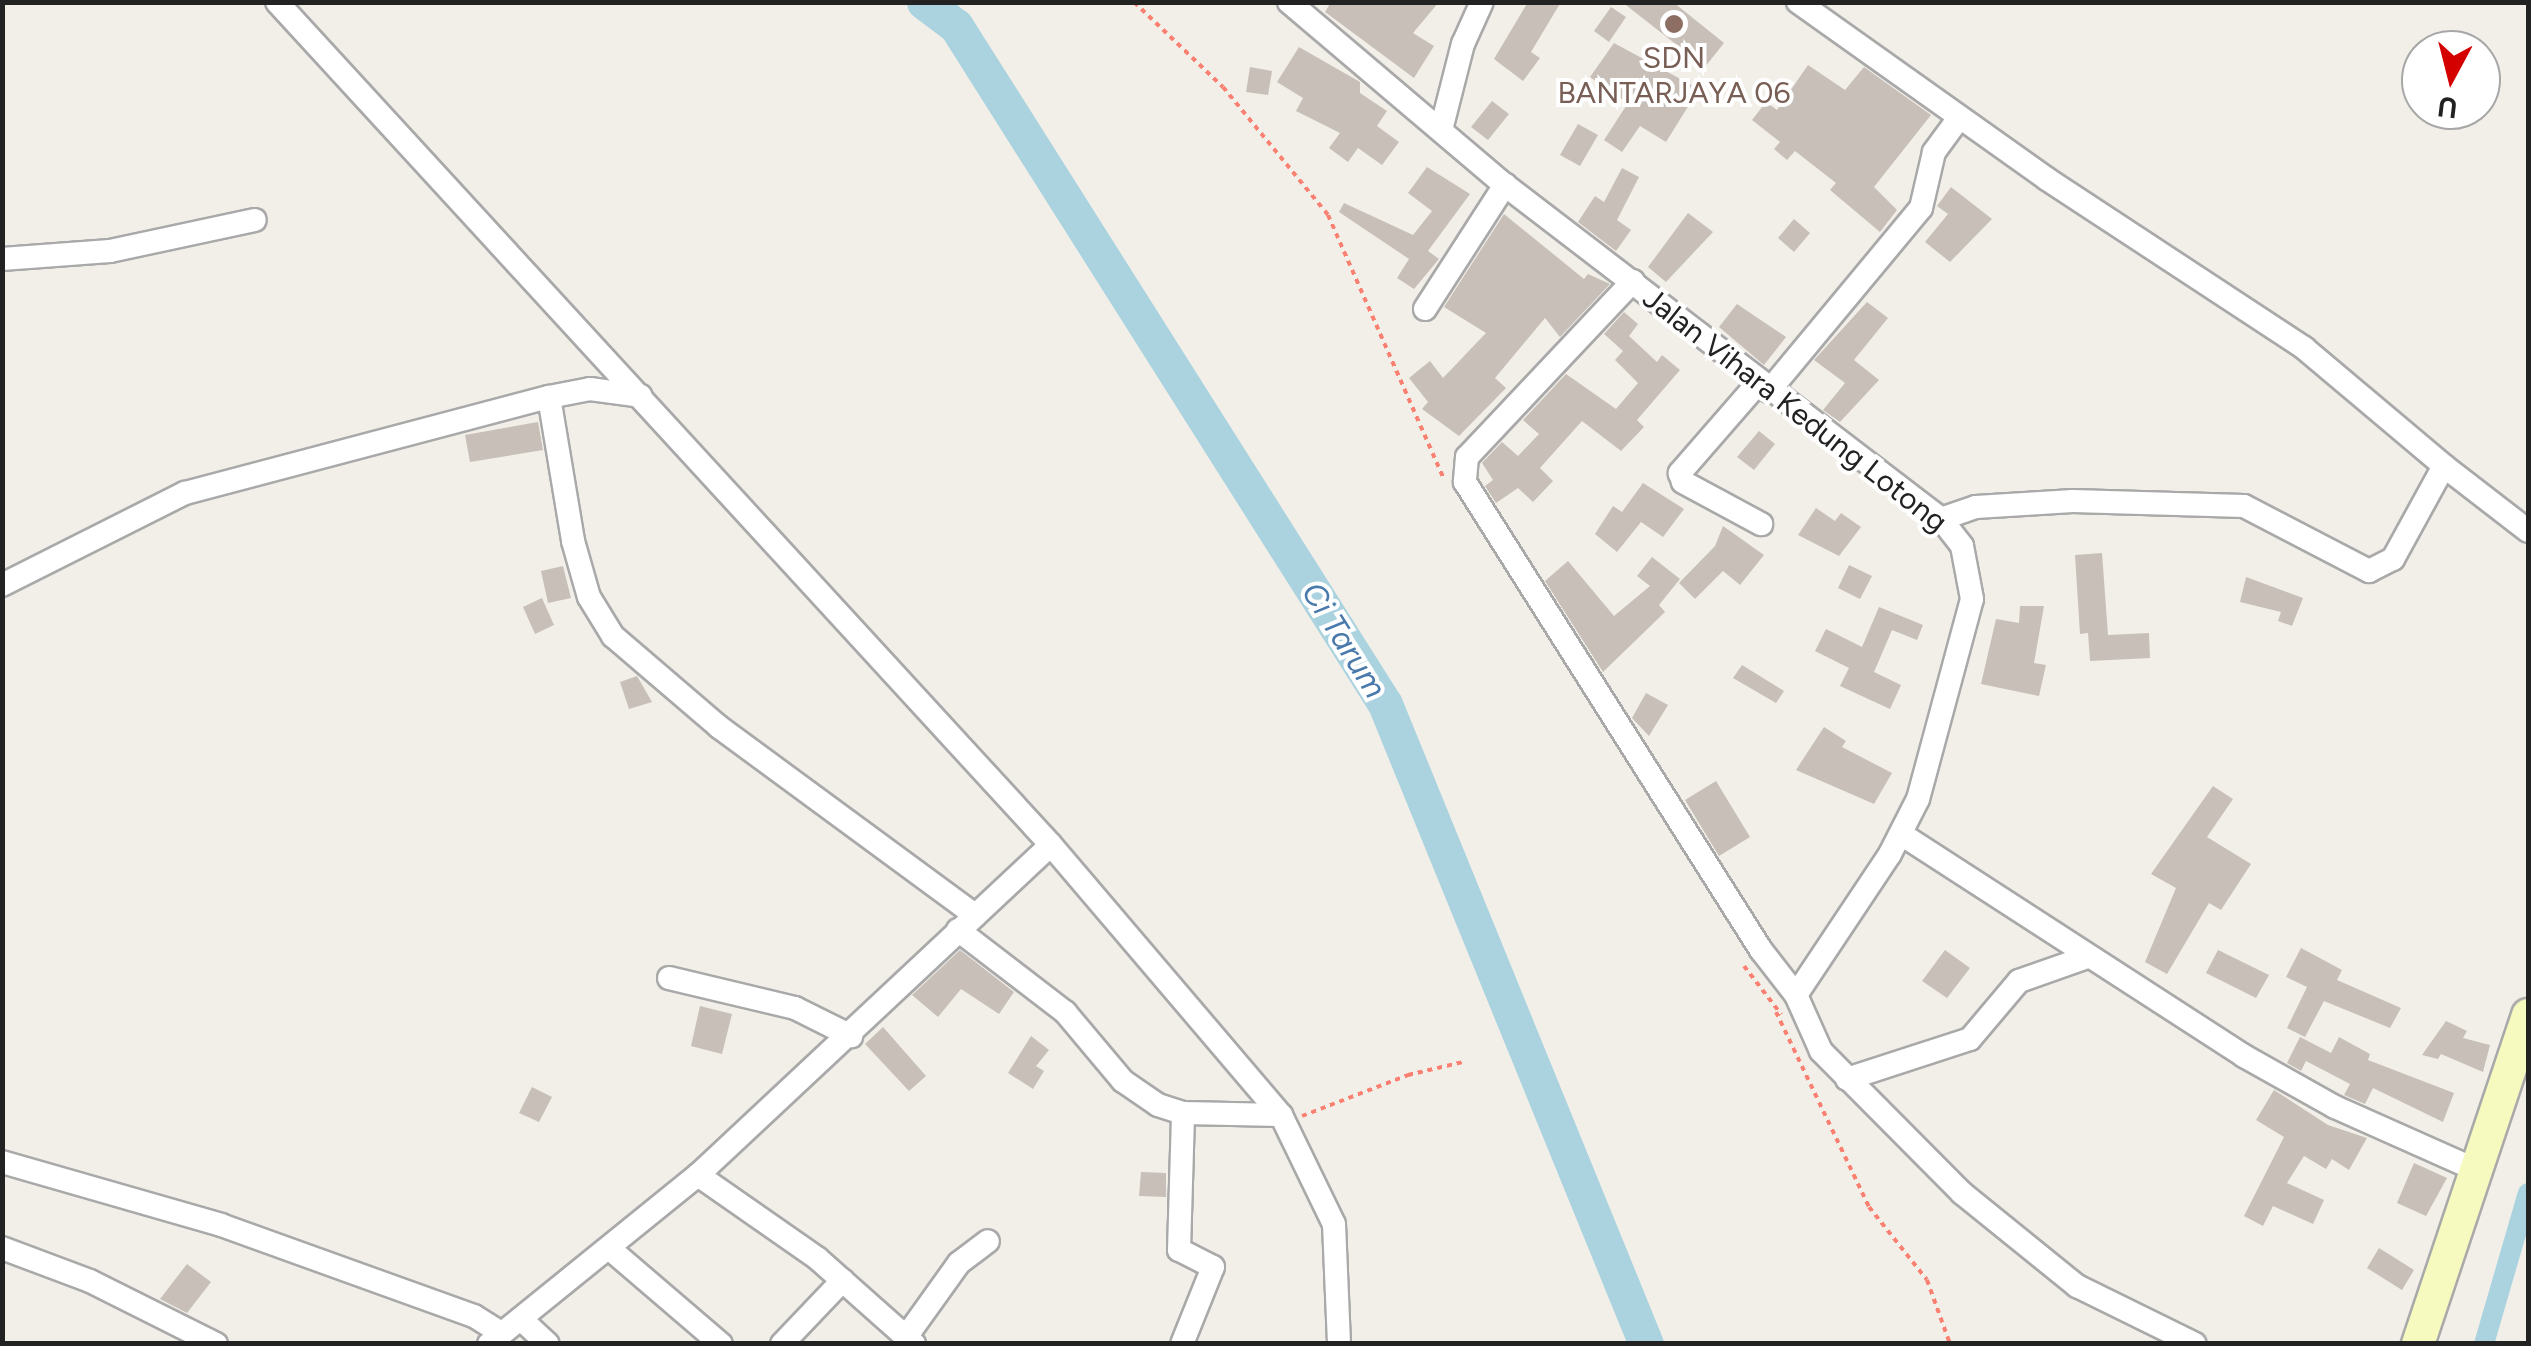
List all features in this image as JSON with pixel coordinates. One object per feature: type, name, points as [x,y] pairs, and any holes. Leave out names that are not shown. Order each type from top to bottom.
[{"type":"main road","points":[[2418,1344],[2479,1172],[2528,1015]]},
{"type":"street","points":[[277,2],[1051,845],[1283,1119],[1334,1224],[1339,1344]]},
{"type":"street","name":"Jalan Vihara Kedung Lotong","points":[[1289,2],[1504,185],[1941,519],[1962,546],[1972,599],[1936,748],[1900,834],[1796,995]]},
{"type":"street","points":[[1442,130],[1463,44],[1482,2]]},
{"type":"street","points":[[1798,2],[1959,118],[2304,348],[2528,531]]},
{"type":"street","points":[[1761,524],[1683,482],[1680,473],[1764,387],[1921,208],[1934,152],[1959,118]]},
{"type":"street","points":[[1425,310],[1504,185]]},
{"type":"street","points":[[2,259],[110,251],[255,220]]},
{"type":"street","points":[[1633,282],[1467,458],[1465,482],[1761,950],[1796,995],[1821,1051],[1962,1193],[2078,1286],[2195,1344]]},
{"type":"street","points":[[2,585],[185,493],[549,396],[590,389],[640,396]]},
{"type":"street","points":[[549,396],[573,541],[589,597],[614,636],[720,728],[967,922],[1065,1012],[1124,1080],[1183,1113],[1283,1119]]},
{"type":"street","points":[[1941,519],[1976,507],[2072,502],[2244,506],[2370,571],[2393,560],[2444,466]]},
{"type":"street","points":[[1900,834],[2087,956],[2335,1107],[2479,1172]]},
{"type":"street","points":[[2,1162],[221,1225],[474,1316],[495,1338],[698,1175],[852,1036],[1051,845]]},
{"type":"street","points":[[1848,1079],[1970,1039],[2020,980],[2087,956]]},
{"type":"street","points":[[669,978],[795,1008],[852,1036]]},
{"type":"street","points":[[1182,1344],[1213,1267],[1179,1250],[1183,1113]]},
{"type":"street","points":[[698,1175],[843,1280],[910,1340],[959,1264],[988,1241]]},
{"type":"street","points":[[2,1248],[90,1281],[216,1344]]},
{"type":"street","points":[[610,1249],[722,1344]]},
{"type":"street","points":[[782,1344],[843,1280]]},
{"type":"street","points":[[522,1320],[548,1344]]},
{"type":"path","points":[[1774,1008],[1870,1207],[1927,1280],[1950,1344]]},
{"type":"path","points":[[1283,1119],[1408,1075],[1463,1062]]},
{"type":"building","points":[[1331,2],[1439,2],[1413,33],[1434,46],[1414,78],[1325,12]]},
{"type":"building","points":[[1528,2],[1561,2],[1531,52],[1540,58],[1523,81],[1494,59]]},
{"type":"building","name":"SDN BANTARJAYA 06","points":[[1622,2],[1673,2],[1724,43],[1705,67]]},
{"type":"building","points":[[1611,7],[1626,17],[1609,42],[1594,31]]},
{"type":"building","points":[[1614,43],[1699,89],[1666,142],[1640,126],[1622,152],[1604,140],[1628,103],[1590,77]]},
{"type":"building","points":[[1299,47],[1360,82],[1360,93],[1387,111],[1377,126],[1399,142],[1382,165],[1358,148],[1348,162],[1329,148],[1340,133],[1296,111],[1303,98],[1277,82]]},
{"type":"building","points":[[1808,65],[1845,90],[1864,67],[1931,115],[1874,187],[1897,210],[1880,232],[1830,190],[1836,183],[1795,151],[1787,160],[1774,149],[1780,142],[1752,120],[1766,102],[1777,110]]},
{"type":"building","points":[[1250,67],[1272,71],[1268,95],[1246,92]]},
{"type":"building","points":[[1492,101],[1509,114],[1488,140],[1471,127]]},
{"type":"building","points":[[1578,124],[1598,135],[1580,166],[1560,155]]},
{"type":"building","points":[[1427,167],[1470,194],[1428,251],[1439,259],[1414,289],[1397,278],[1409,259],[1339,212],[1344,203],[1413,235],[1432,211],[1408,193]]},
{"type":"building","points":[[1622,168],[1639,177],[1617,220],[1631,230],[1616,251],[1578,222],[1595,196],[1604,202]]},
{"type":"building","points":[[1951,187],[1992,219],[1950,262],[1925,242],[1948,214],[1937,206]]},
{"type":"building","points":[[1688,213],[1713,232],[1666,282],[1648,267]]},
{"type":"building","points":[[1504,214],[1584,279],[1588,274],[1610,284],[1560,337],[1545,318],[1495,378],[1506,388],[1459,436],[1422,409],[1428,402],[1409,378],[1430,361],[1443,378],[1486,333],[1444,307]]},
{"type":"building","points":[[1794,219],[1810,233],[1794,252],[1778,238]]},
{"type":"building","points":[[1867,302],[1888,318],[1854,360],[1879,380],[1840,422],[1823,410],[1845,383],[1814,360]]},
{"type":"building","points":[[1737,304],[1786,337],[1764,365],[1719,327]]},
{"type":"building","points":[[1624,312],[1638,324],[1629,336],[1657,362],[1662,355],[1680,370],[1637,420],[1644,427],[1621,451],[1582,421],[1540,468],[1553,481],[1533,502],[1518,488],[1496,503],[1485,486],[1493,480],[1482,463],[1502,442],[1518,456],[1539,434],[1523,420],[1566,374],[1616,409],[1638,383],[1615,360],[1623,351],[1604,334]]},
{"type":"building","points":[[538,422],[543,450],[470,462],[465,435]]},
{"type":"building","points":[[1759,431],[1775,444],[1754,470],[1737,457]]},
{"type":"building","points":[[1643,483],[1684,509],[1663,537],[1641,522],[1617,552],[1595,534],[1613,506],[1622,512]]},
{"type":"building","points":[[1816,508],[1835,521],[1841,513],[1861,527],[1839,556],[1798,535]]},
{"type":"building","points":[[1723,526],[1764,555],[1740,585],[1723,571],[1695,599],[1679,583],[1715,546]]},
{"type":"building","points":[[2102,553],[2108,635],[2149,633],[2150,658],[2090,661],[2088,633],[2080,634],[2075,555]]},
{"type":"building","points":[[1652,557],[1680,579],[1659,605],[1665,612],[1603,672],[1545,581],[1568,561],[1614,616],[1650,586],[1637,576]]},
{"type":"building","points":[[1849,565],[1872,576],[1860,599],[1838,588]]},
{"type":"building","points":[[563,566],[571,598],[548,603],[541,571]]},
{"type":"building","points":[[2246,577],[2303,598],[2292,626],[2278,621],[2281,612],[2240,602]]},
{"type":"building","points":[[542,598],[554,625],[535,634],[523,607]]},
{"type":"building","points":[[2020,606],[2044,606],[2034,663],[2046,665],[2039,696],[1981,684],[1996,619],[2019,623]]},
{"type":"building","points":[[1879,607],[1923,625],[1917,640],[1892,630],[1874,672],[1901,685],[1890,709],[1840,686],[1849,668],[1815,651],[1826,629],[1862,647]]},
{"type":"building","points":[[1742,665],[1784,691],[1776,703],[1733,678]]},
{"type":"building","points":[[637,676],[652,702],[629,709],[620,682]]},
{"type":"building","points":[[1646,693],[1668,705],[1649,736],[1632,718]]},
{"type":"building","points":[[1824,727],[1846,741],[1842,747],[1892,773],[1874,804],[1796,770]]},
{"type":"building","points":[[1716,781],[1750,837],[1719,856],[1685,800]]},
{"type":"building","points":[[2213,786],[2233,799],[2207,837],[2251,864],[2221,910],[2209,903],[2167,974],[2145,962],[2176,888],[2151,874]]},
{"type":"building","points":[[2301,948],[2342,970],[2337,980],[2401,1008],[2390,1028],[2324,1001],[2305,1037],[2287,1028],[2307,987],[2286,977]]},
{"type":"building","points":[[960,950],[1014,992],[999,1014],[961,989],[938,1017],[912,995]]},
{"type":"building","points":[[1945,950],[1970,968],[1947,998],[1922,981]]},
{"type":"building","points":[[2218,950],[2269,975],[2256,998],[2206,973]]},
{"type":"building","points":[[700,1006],[732,1014],[722,1054],[691,1046]]},
{"type":"building","points":[[2446,1021],[2467,1031],[2463,1038],[2490,1045],[2483,1072],[2441,1054],[2438,1059],[2422,1055]]},
{"type":"building","points":[[883,1027],[926,1076],[909,1091],[865,1044]]},
{"type":"building","points":[[1031,1036],[1049,1050],[1036,1066],[1044,1071],[1033,1089],[1008,1073]]},
{"type":"building","points":[[2300,1037],[2331,1053],[2339,1037],[2370,1054],[2368,1060],[2454,1093],[2443,1122],[2373,1088],[2365,1104],[2344,1095],[2350,1084],[2306,1061],[2301,1071],[2287,1063]]},
{"type":"building","points":[[532,1087],[552,1097],[539,1122],[519,1113]]},
{"type":"building","points":[[2274,1090],[2328,1125],[2367,1138],[2349,1170],[2332,1159],[2326,1169],[2304,1156],[2287,1183],[2324,1200],[2313,1224],[2273,1206],[2263,1226],[2244,1216],[2284,1137],[2256,1120]]},
{"type":"building","points":[[2414,1163],[2447,1178],[2426,1216],[2397,1203]]},
{"type":"building","points":[[1141,1172],[1166,1173],[1166,1197],[1139,1196]]},
{"type":"building","points":[[2379,1248],[2414,1270],[2402,1290],[2367,1268]]},
{"type":"building","points":[[187,1264],[211,1282],[187,1313],[160,1299]]},
{"type":"waterway","name":"Ci Tarum","points":[[924,2],[956,26],[1385,704],[1646,1344]]},
{"type":"waterway","points":[[2484,1344],[2528,1193]]},
{"type":"place","name":"SDN BANTARJAYA 06","points":[[1674,24]]}]
